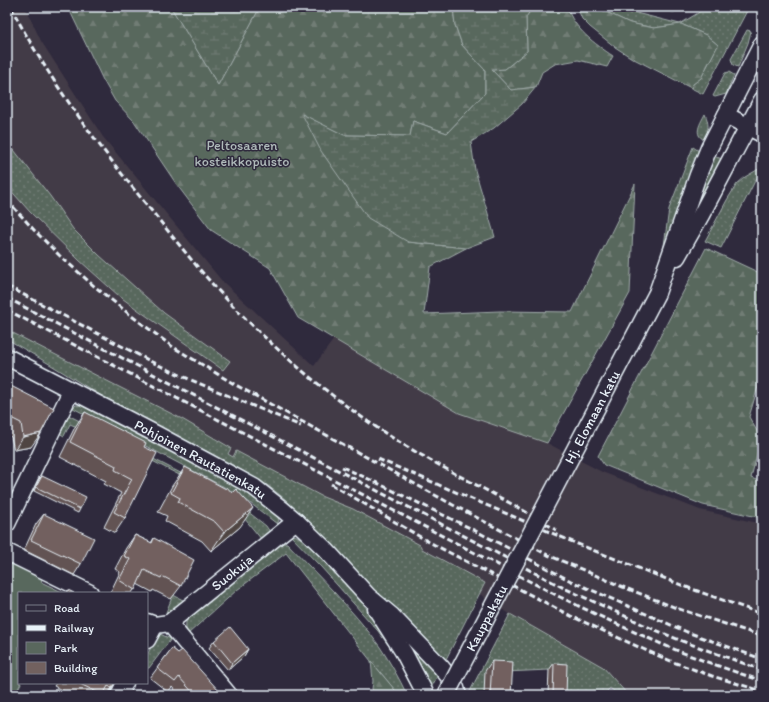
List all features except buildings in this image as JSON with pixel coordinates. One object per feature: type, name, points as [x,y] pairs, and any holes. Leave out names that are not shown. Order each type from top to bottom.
[{"type":"street","name":"Hj. Elomaan katu","points":[[657,294],[698,175],[709,148],[762,44]]},
{"type":"street","name":"Hj. Elomaan katu","points":[[527,541],[657,294],[701,215],[755,130],[762,100]]},
{"type":"street","points":[[726,115],[755,130]]},
{"type":"street","name":"Pohjoinen Rautatienkatu","points":[[7,357],[239,479],[263,494],[296,521],[326,550],[368,596],[392,616],[441,667],[456,688],[458,695]]},
{"type":"street","points":[[7,524],[72,391]]},
{"type":"street","name":"Suokuja","points":[[157,623],[296,521]]},
{"type":"street","name":"Kauppakatu","points":[[446,695],[527,541]]},
{"type":"street","points":[[7,552],[88,592]]},
{"type":"street","name":"Pohjoinen Rautatienkatu","points":[[368,596],[404,653],[426,695]]},
{"type":"street","points":[[148,638],[157,623],[229,695]]},
{"type":"street","points":[[119,695],[124,684]]},
{"type":"shaded area","points":[[7,7],[25,7],[41,41],[103,137],[222,281],[314,366],[334,339],[459,413],[547,443],[602,472],[700,510],[762,524],[762,695],[628,695],[603,667],[489,602],[480,594],[7,337]]},
{"type":"green space","name":"Peltosaaren kosteikkopuisto","points":[[68,7],[171,7],[218,85],[260,7],[453,7],[455,25],[462,45],[485,70],[485,93],[447,133],[413,121],[410,136],[344,135],[303,115],[408,242],[466,248],[430,267],[424,314],[500,311],[572,312],[635,184],[630,293],[547,443],[459,413],[298,318],[270,268],[211,230],[177,185],[134,121],[115,101],[103,80]]},
{"type":"green space","points":[[171,7],[260,7],[218,85],[172,9]]},
{"type":"green space","points":[[453,7],[533,7],[526,17],[527,51],[505,69],[492,70],[511,90],[536,87],[522,104],[494,128],[471,142],[475,170],[495,237],[466,248],[408,242],[368,218],[321,151],[302,114],[344,135],[410,136],[413,121],[447,133],[485,93],[485,70],[462,45],[455,25]]},
{"type":"green space","points":[[533,7],[567,7],[570,15],[580,29],[592,41],[613,56],[607,67],[578,60],[555,64],[542,72],[536,87],[511,90],[492,70],[505,69],[527,51],[526,17]]},
{"type":"green space","points":[[577,7],[595,7],[630,23],[654,28],[681,24],[706,35],[718,45],[701,78],[693,84],[691,88],[632,58],[615,47],[582,19]]},
{"type":"green space","points":[[595,7],[619,7],[680,24],[698,13],[704,7],[749,7],[703,94],[691,88],[693,84],[701,78],[718,45],[706,35],[681,24],[654,28],[630,23]]},
{"type":"green space","points":[[646,7],[691,7],[689,9],[673,12]]},
{"type":"green space","points":[[747,30],[751,31],[748,43],[738,67],[733,65],[731,59]]},
{"type":"green space","points":[[729,72],[734,75],[726,94],[715,97],[713,96],[725,73]]},
{"type":"green space","points":[[705,114],[708,127],[705,140],[701,138],[698,132]]},
{"type":"green space","points":[[7,141],[50,196],[73,229],[99,255],[164,313],[230,361],[223,370],[119,296],[79,260],[30,212],[7,186]]},
{"type":"green space","points":[[693,147],[699,151],[663,253],[669,209]]},
{"type":"green space","points":[[714,156],[722,159],[694,214],[691,212]]},
{"type":"green space","points":[[762,168],[762,178],[756,179],[721,248],[705,241],[737,184],[745,177]]},
{"type":"green space","points":[[706,248],[762,274],[762,373],[749,417],[761,438],[751,478],[762,482],[762,518],[703,505],[604,465],[598,456]]},
{"type":"green space","points":[[7,330],[182,419],[231,448],[228,454],[233,457],[236,451],[323,497],[353,509],[420,545],[422,549],[485,583],[444,663],[285,499],[267,485],[231,464],[100,395],[7,339]]},
{"type":"green space","points":[[76,405],[81,405],[248,494],[278,516],[279,520],[277,524],[245,499],[73,408]]},
{"type":"green space","points":[[68,415],[196,481],[242,507],[266,526],[270,532],[262,540],[231,502],[139,454],[70,424],[64,436],[56,431]]},
{"type":"green space","points":[[290,535],[297,536],[307,543],[356,595],[381,626],[421,695],[416,695],[394,653],[378,631],[321,567]]},
{"type":"green space","points":[[281,543],[287,543],[364,626],[384,653],[398,676],[407,695],[399,695],[286,553],[237,590],[188,634],[186,630],[186,621],[188,617]]},
{"type":"green space","points":[[7,559],[43,577],[41,582],[62,592],[18,592],[18,684],[20,684],[15,695],[7,695]]},
{"type":"green space","points":[[173,595],[185,601],[169,614],[165,615]]},
{"type":"green space","points":[[510,614],[603,667],[628,695],[619,695],[610,688],[603,695],[562,695],[549,670],[505,672],[484,695],[468,695]]},
{"type":"green space","points":[[160,634],[171,639],[148,668],[148,653],[157,636]]},
{"type":"green space","points":[[410,646],[439,673],[430,690],[408,648]]},
{"type":"green space","points":[[371,661],[399,695],[376,695],[372,689],[373,681]]},
{"type":"railway","points":[[11,7],[55,82],[105,152],[196,265],[254,327],[296,365],[340,401],[385,433],[556,530]]},
{"type":"railway","points":[[7,200],[59,255],[94,286],[173,347],[234,384],[453,505],[548,555],[679,609],[762,636]]},
{"type":"railway","points":[[7,286],[152,362],[301,426]]},
{"type":"railway","points":[[7,298],[564,588],[653,629],[762,670]]},
{"type":"railway","points":[[7,310],[560,597],[662,644],[762,681]]},
{"type":"railway","points":[[378,459],[580,545],[689,588],[762,614]]},
{"type":"railway","points":[[342,467],[470,528],[571,581],[687,632],[762,659]]},
{"type":"railway","points":[[331,484],[429,542],[571,616],[673,662],[712,676],[762,691]]}]
